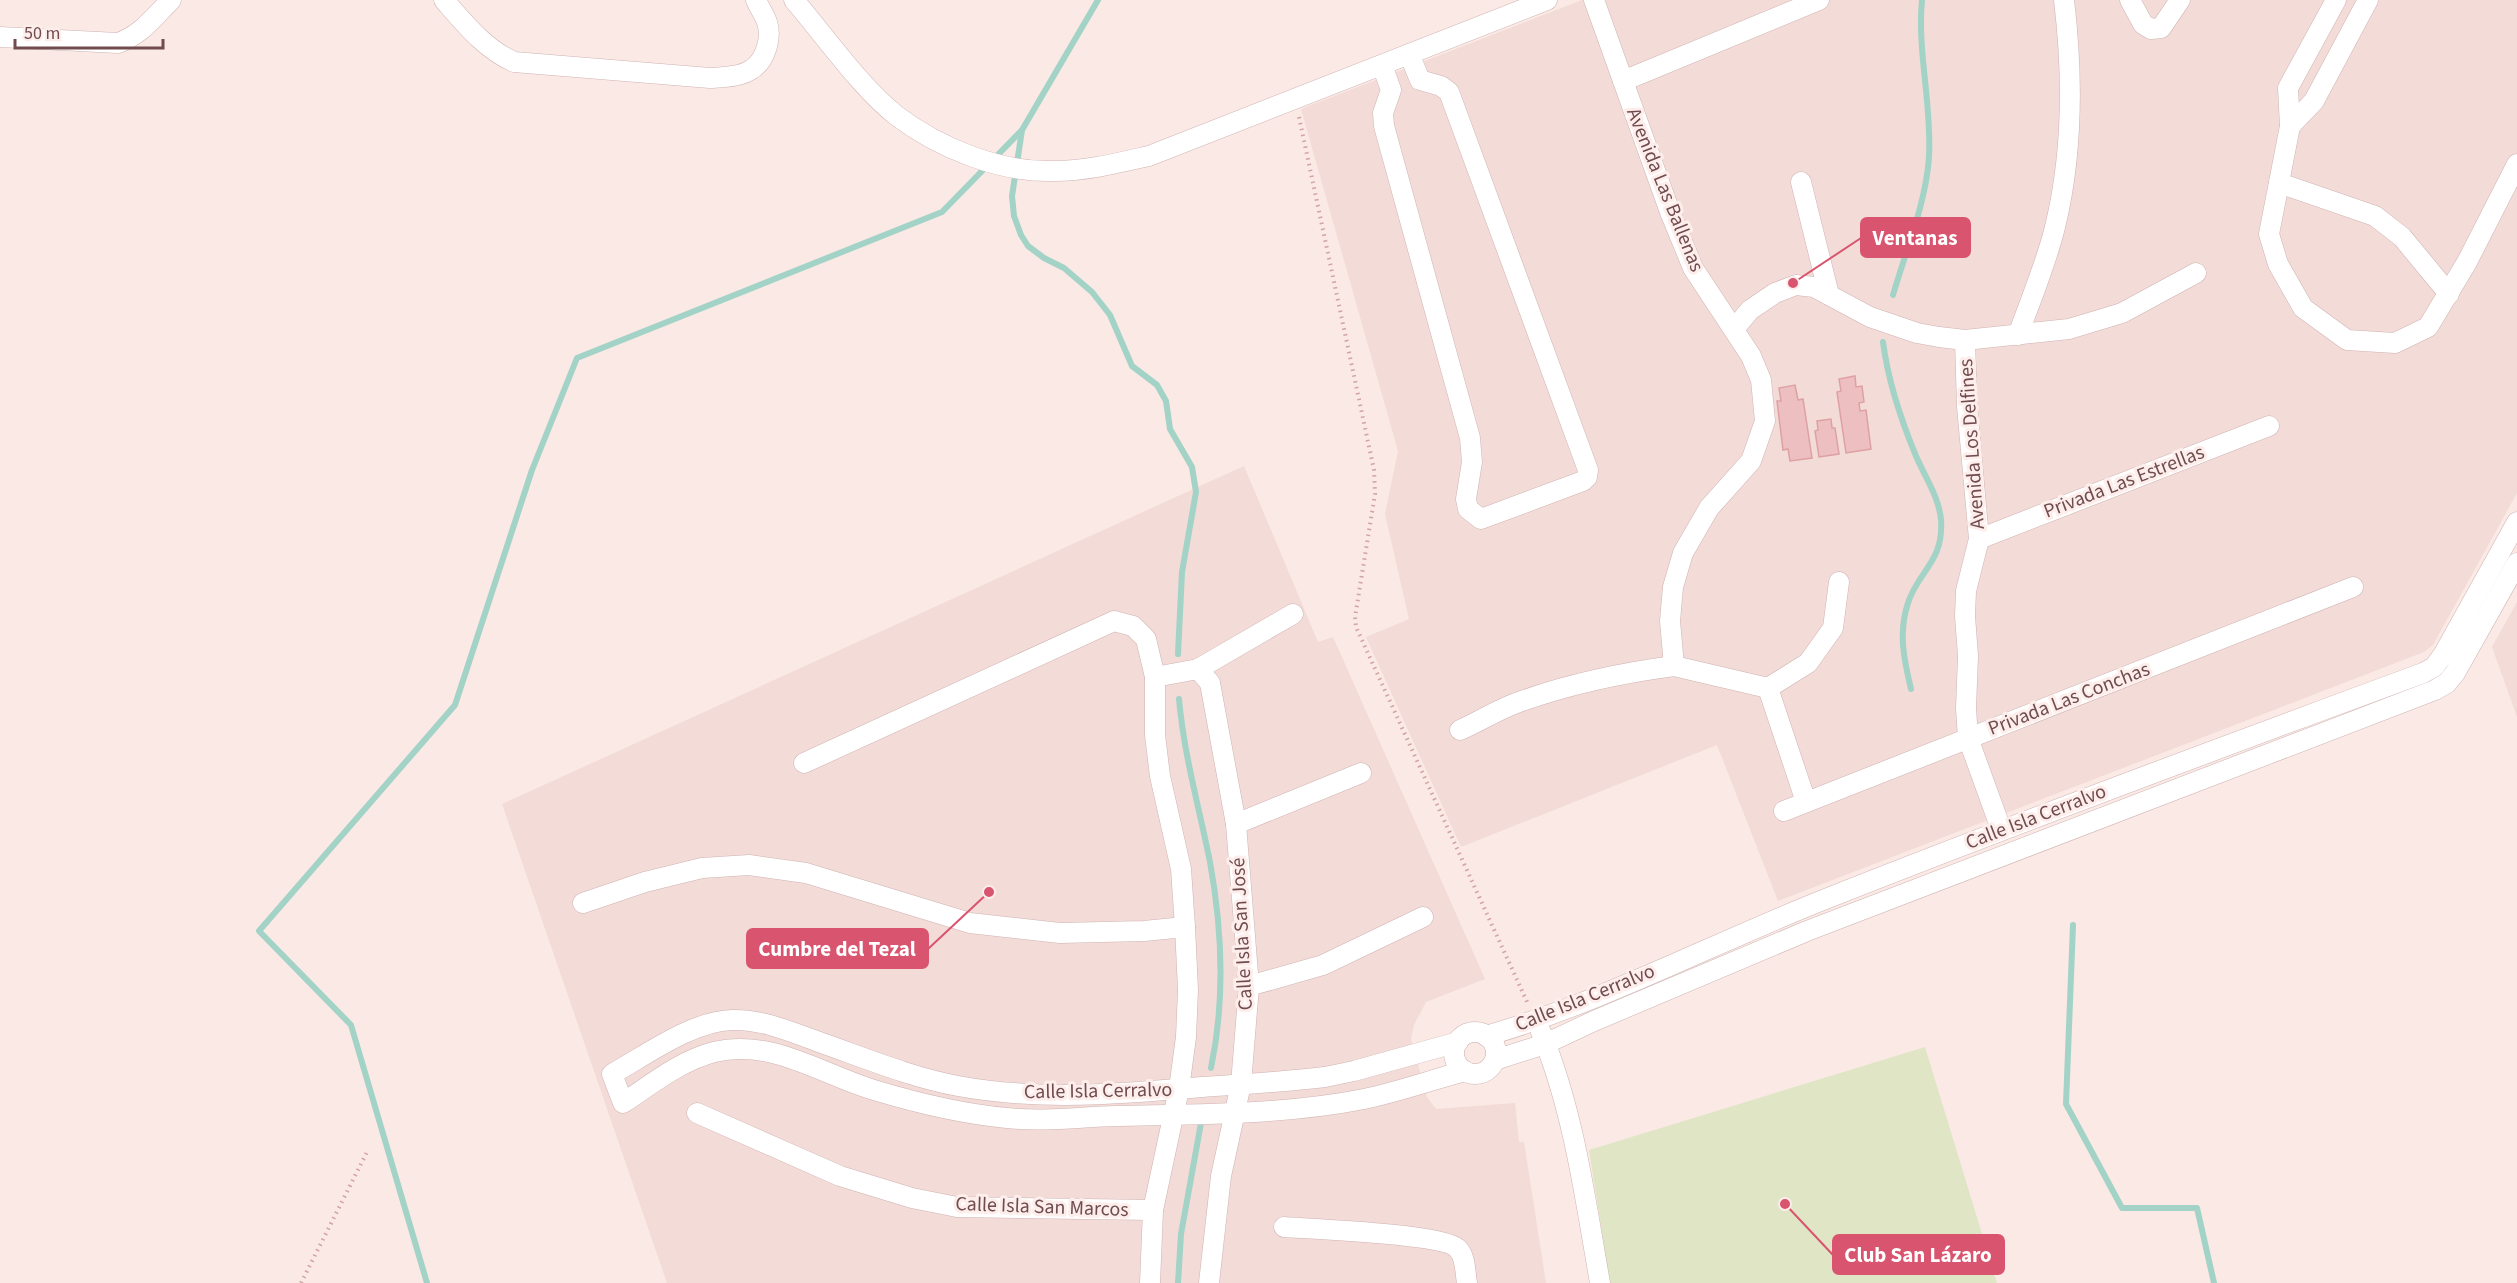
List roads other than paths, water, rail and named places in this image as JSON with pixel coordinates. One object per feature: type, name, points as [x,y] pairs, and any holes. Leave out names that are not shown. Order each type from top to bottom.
[{"type":"street","points":[[0,37],[118,43],[142,30],[171,0]]},
{"type":"street","points":[[444,0],[486,45],[499,55],[514,62],[710,78],[736,76],[753,69],[762,58],[767,46],[767,23],[756,0]]},
{"type":"street","points":[[794,0],[862,81],[897,116],[953,149],[996,164],[1052,172],[1096,167],[1149,156],[1547,0]]},
{"type":"street","name":"Avenida Las Ballenas","points":[[1594,0],[1670,212],[1693,268],[1711,298],[1734,328],[1751,356],[1761,380],[1765,421],[1751,461],[1709,508],[1683,553],[1673,587],[1670,621],[1674,666]]},
{"type":"street","points":[[1623,81],[1819,0]]},
{"type":"street","points":[[2018,335],[2055,227],[2064,179],[2070,100],[2064,0]]},
{"type":"street","points":[[2130,0],[2143,24],[2151,29],[2161,28],[2181,0]]},
{"type":"street","points":[[2336,0],[2288,88],[2290,126],[2269,234],[2278,264],[2303,308],[2347,340],[2395,344],[2428,327],[2449,294],[2517,164]]},
{"type":"street","points":[[2290,126],[2314,100],[2368,0]]},
{"type":"street","points":[[1382,65],[1391,90],[1383,113],[1384,126],[1470,438],[1472,462],[1466,499],[1468,509],[1481,519],[1583,481],[1587,477],[1588,470],[1449,92],[1441,86],[1420,80],[1409,54]]},
{"type":"street","points":[[1801,182],[1829,295]]},
{"type":"street","points":[[2279,183],[2374,216],[2402,237],[2449,294]]},
{"type":"street","points":[[1734,328],[1750,310],[1775,292],[1796,285],[1814,288],[1870,317],[1917,333],[1965,339],[2069,329],[2096,322],[2144,303],[2196,273]]},
{"type":"street","name":"Avenida Los Delfines","points":[[1965,339],[1967,406],[1979,538],[1966,591],[1968,738],[2001,829]]},
{"type":"street","name":"Privada Las Estrellas","points":[[1979,538],[2269,426]]},
{"type":"street","name":"Calle Isla Cerralvo","points":[[1486,1036],[1536,1021],[1798,910],[2001,829],[2434,667],[2443,655],[2517,522]]},
{"type":"street","name":"Calle Isla Cerralvo","points":[[1495,1060],[1545,1044],[1593,1021],[1807,932],[2435,690],[2447,683],[2455,673],[2517,563]]},
{"type":"street","points":[[1460,730],[1518,702],[1630,672],[1674,666],[1768,688],[1808,663],[1833,628],[1839,582]]},
{"type":"street","name":"Privada Las Conchas","points":[[1784,811],[2353,587]]},
{"type":"street","points":[[1155,677],[1198,669],[1293,614]]},
{"type":"street","points":[[804,763],[1114,621],[1133,626],[1146,639],[1155,677],[1155,735],[1160,776],[1181,869],[1188,990],[1186,1037],[1179,1089],[1153,1210],[1150,1283]]},
{"type":"street","name":"Calle Isla San José","points":[[1198,669],[1210,683],[1236,824],[1249,986],[1241,1084],[1237,1111],[1221,1176],[1209,1283]]},
{"type":"street","points":[[1768,688],[1806,802]]},
{"type":"street","points":[[1236,824],[1361,773]]},
{"type":"street","points":[[584,903],[645,882],[702,868],[749,865],[806,873],[970,923],[1060,933],[1144,931],[1185,927]]},
{"type":"street","points":[[1249,986],[1323,965],[1423,916]]},
{"type":"street","name":"Calle Isla Cerralvo","points":[[1458,1042],[1354,1071],[1291,1081],[1068,1096],[957,1086],[906,1073],[765,1023],[730,1020],[697,1028],[665,1043],[612,1074],[623,1103],[674,1069],[713,1053],[739,1048],[780,1054],[873,1090],[943,1108],[996,1117],[1048,1120],[1173,1117],[1326,1105],[1365,1098],[1465,1071]]},
{"type":"street","points":[[1536,1021],[1558,1077],[1569,1116],[1600,1283]]},
{"type":"street","points":[[1470,1033],[1486,1036],[1496,1050],[1495,1060],[1490,1068],[1483,1073],[1473,1074],[1458,1066],[1454,1050],[1458,1042],[1470,1033]]},
{"type":"street","name":"Calle Isla San Marcos","points":[[697,1113],[840,1176],[912,1198],[957,1207],[1153,1210]]},
{"type":"street","points":[[1284,1227],[1424,1239],[1456,1246],[1461,1253],[1467,1283]]},
{"type":"waterway","points":[[1098,0],[1022,130],[1012,196],[1014,216],[1028,246],[1044,258],[1064,268],[1092,292],[1110,315],[1132,366],[1157,385],[1166,401],[1170,429],[1192,467],[1196,492],[1182,572],[1178,654]]},
{"type":"waterway","points":[[1893,295],[1920,209],[1929,157],[1921,39],[1922,0]]},
{"type":"waterway","points":[[427,1283],[351,1025],[259,931],[455,705],[532,470],[577,358],[942,212],[1022,130]]},
{"type":"waterway","points":[[1883,342],[1900,414],[1916,456],[1935,495],[1941,520],[1939,546],[1912,592],[1903,625],[1903,646],[1911,689]]},
{"type":"waterway","points":[[1179,699],[1184,740],[1210,862],[1217,913],[1220,991],[1211,1068]]},
{"type":"waterway","points":[[2073,925],[2066,1104],[2122,1208],[2197,1208],[2214,1283]]},
{"type":"waterway","points":[[1178,1283],[1181,1234],[1201,1123]]},
{"type":"place","name":"Ventanas","points":[[1793,283]]},
{"type":"place","name":"Cumbre del Tezal","points":[[989,892]]},
{"type":"place","name":"Club San Lázaro","points":[[1785,1204]]}]
